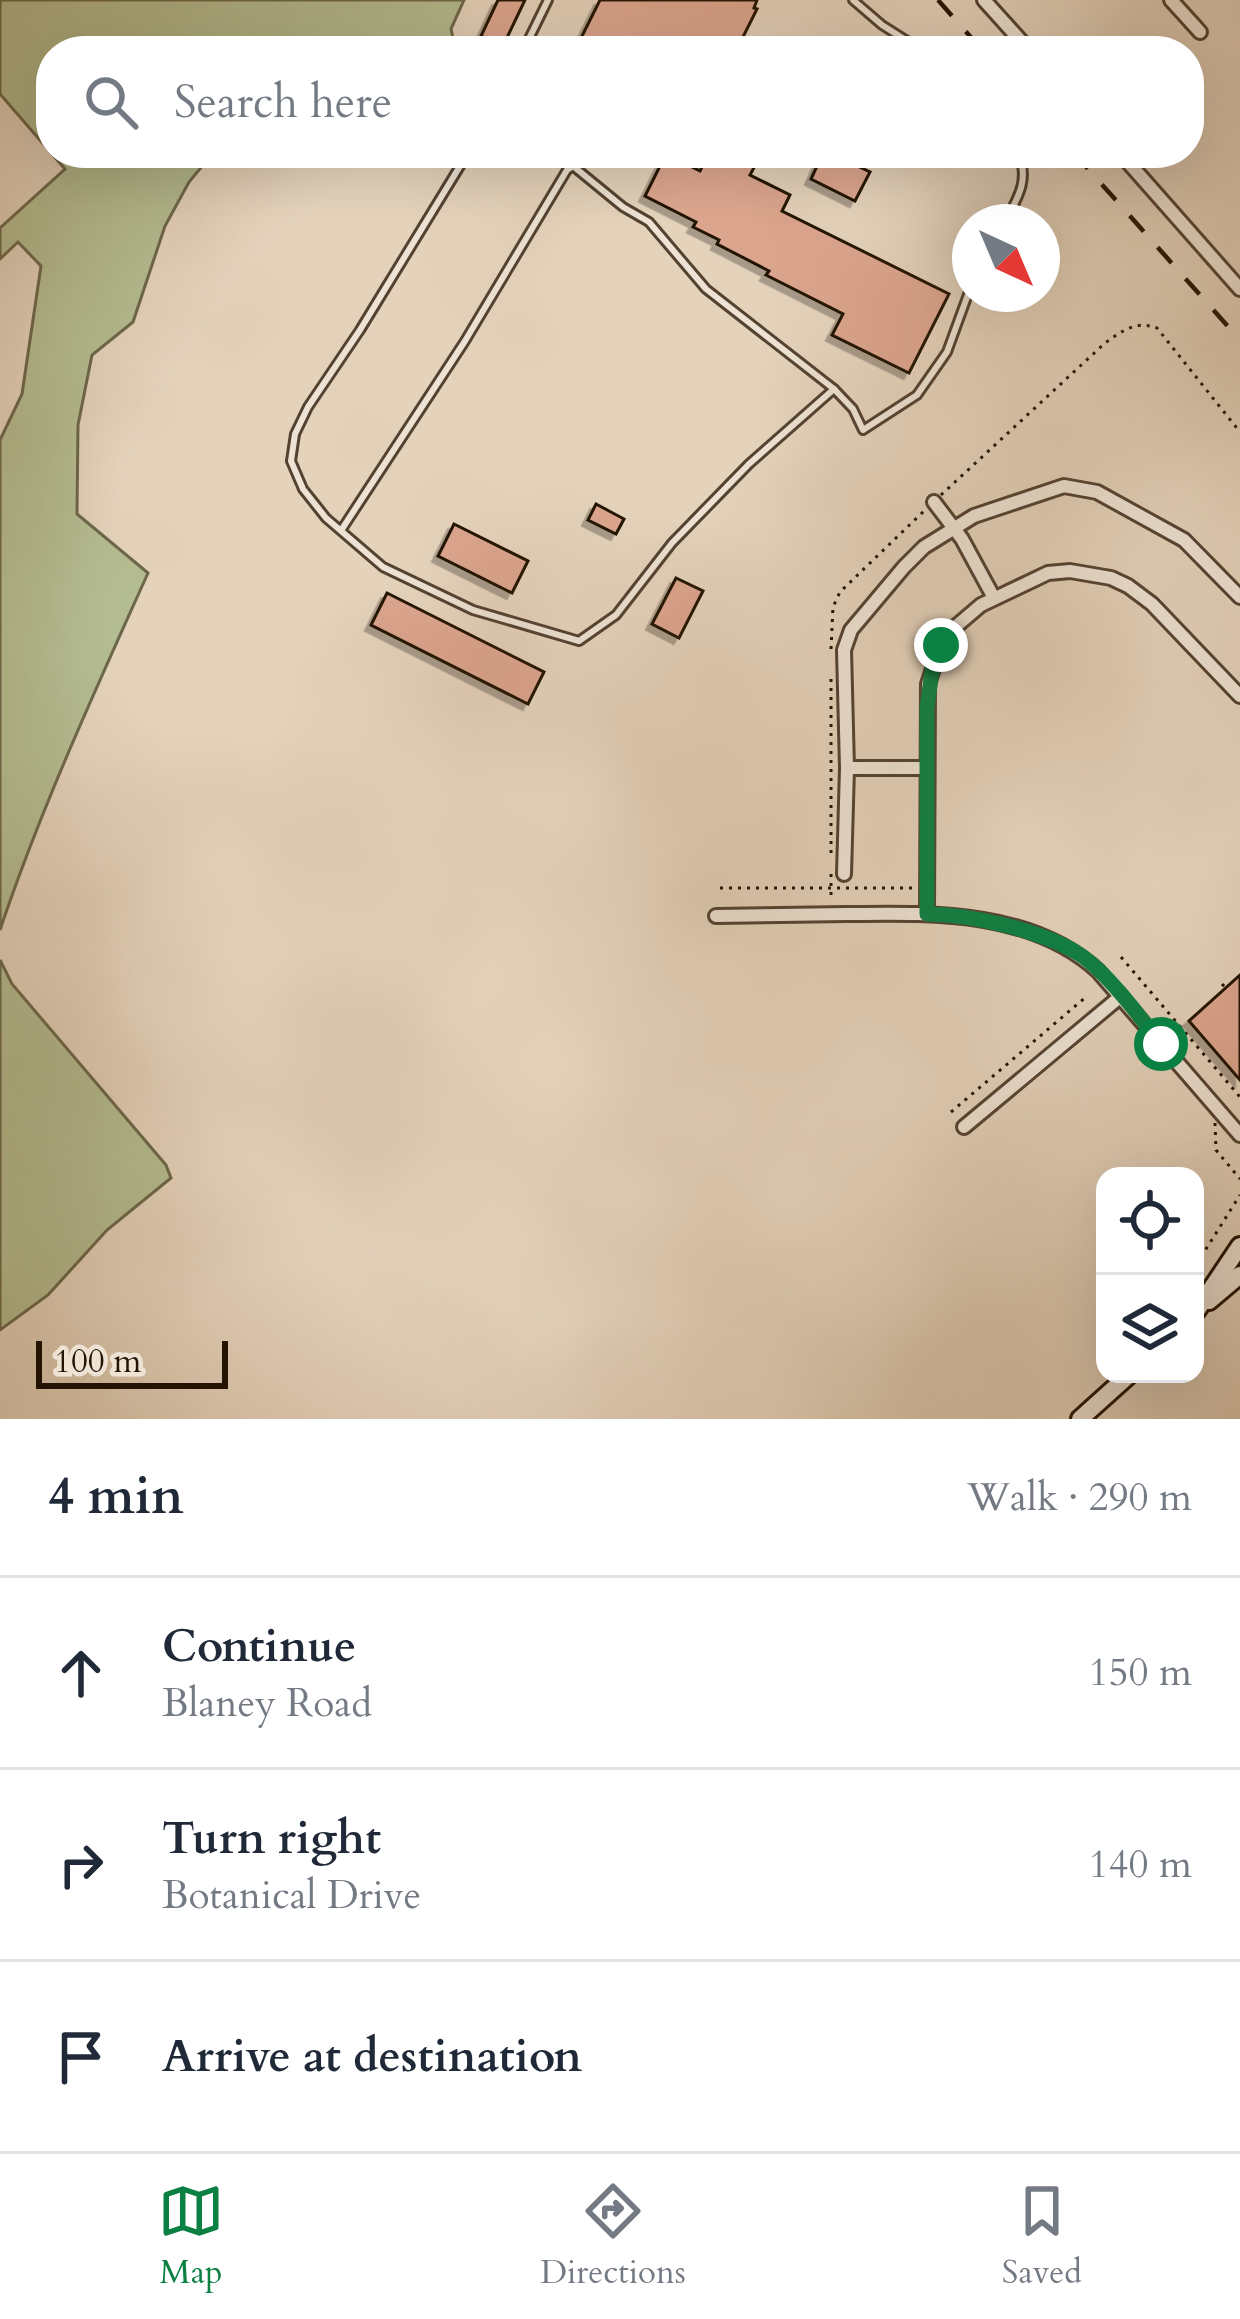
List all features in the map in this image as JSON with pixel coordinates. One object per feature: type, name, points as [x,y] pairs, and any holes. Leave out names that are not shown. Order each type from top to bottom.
[{"type":"street","points":[[984,0],[1016,36]]},
{"type":"street","points":[[1171,0],[1200,32]]},
{"type":"street","points":[[1133,168],[1240,289]]},
{"type":"street","points":[[844,874],[844,650],[851,630],[924,547],[974,516],[1064,486],[1082,487],[1184,540],[1240,596]]},
{"type":"street","points":[[930,505],[955,528],[994,598]]},
{"type":"street","points":[[927,914],[928,696],[941,645],[970,613],[1048,573],[1111,578],[1152,604],[1238,691]]},
{"type":"street","points":[[847,769],[927,768]]},
{"type":"street","points":[[716,916],[927,914],[972,917],[1040,937],[1080,954],[1240,1134]]},
{"type":"street","points":[[964,1127],[1121,996]]},
{"type":"street","points":[[1204,1299],[1240,1246]]},
{"type":"street","points":[[1204,1304],[1240,1275]]},
{"type":"street","points":[[1080,1419],[1120,1383]]},
{"type":"lane","points":[[531,36],[548,0]]},
{"type":"lane","points":[[854,0],[899,36]]},
{"type":"lane","points":[[459,168],[308,406],[295,434],[291,461],[303,489],[326,518],[383,567],[473,610],[579,641],[616,615],[671,543],[749,464],[834,389]]},
{"type":"lane","points":[[341,531],[572,168]]},
{"type":"lane","points":[[575,168],[649,222],[706,290],[834,389],[853,409],[863,430],[917,395],[947,352],[962,312]]},
{"type":"lane","points":[[1014,204],[1024,168]]},
{"type":"path","points":[[930,505],[1105,343],[1133,325],[1157,328],[1240,432]]},
{"type":"path","points":[[720,888],[911,888]]},
{"type":"path","points":[[1121,957],[1240,1097]]},
{"type":"path","points":[[951,1112],[1087,996]]},
{"type":"path","points":[[1227,1081],[1235,1074]]},
{"type":"path","points":[[1215,1129],[1216,1150],[1240,1179]]},
{"type":"path","points":[[1205,1253],[1240,1196]]},
{"type":"green space","points":[[0,0],[464,0],[451,29],[453,36],[36,36],[36,136],[0,94]]},
{"type":"green space","points":[[201,168],[165,226],[133,322],[92,355],[78,425],[77,514],[148,573],[51,795],[0,930],[0,440],[22,394],[41,266],[18,242],[0,259],[0,228],[65,169]]},
{"type":"green space","points":[[0,960],[12,984],[166,1165],[171,1178],[107,1230],[48,1295],[0,1330]]},
{"type":"building","points":[[498,0],[525,0],[508,36],[481,36]]},
{"type":"building","points":[[600,0],[757,0],[744,36],[582,36]]},
{"type":"building","points":[[659,168],[754,168],[750,175],[790,195],[782,211],[949,294],[909,373],[832,335],[843,314],[766,275],[769,271],[693,227],[696,222],[645,196]]},
{"type":"building","points":[[816,168],[870,172],[855,201],[811,179]]},
{"type":"building","points":[[596,504],[624,519],[616,534],[588,520]]},
{"type":"building","points":[[454,524],[528,561],[512,593],[438,556]]},
{"type":"building","points":[[676,578],[703,591],[679,638],[652,624]]},
{"type":"building","points":[[387,593],[544,672],[528,704],[371,625]]},
{"type":"building","points":[[1240,975],[1240,1080],[1189,1021]]},
{"type":"railway","points":[[938,0],[970,36]]},
{"type":"railway","points":[[1087,168],[1240,340]]},
{"type":"route","points":[[941,645],[928,684],[927,914],[1004,924],[1080,954],[1161,1044]]}]
